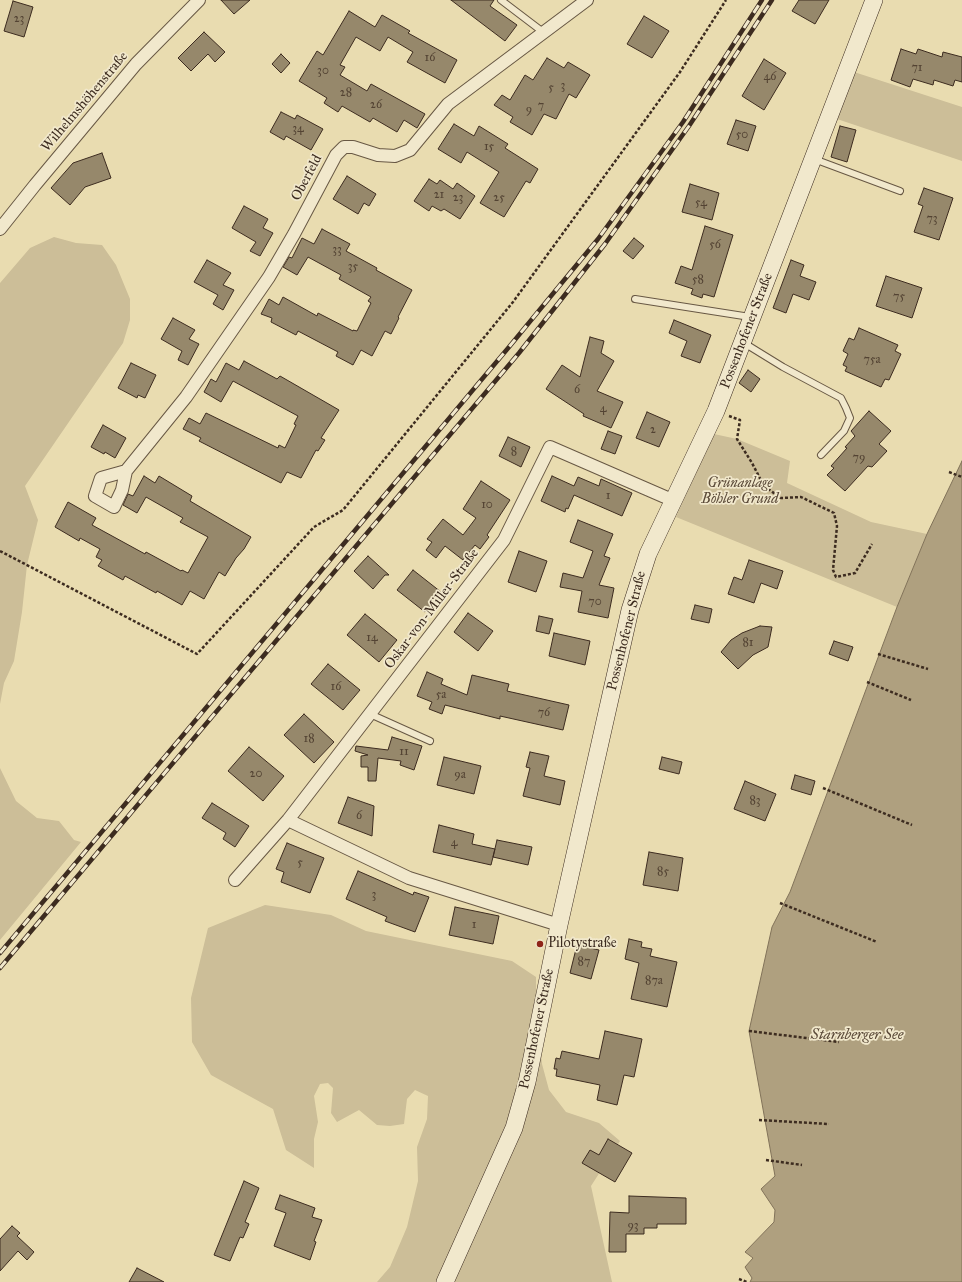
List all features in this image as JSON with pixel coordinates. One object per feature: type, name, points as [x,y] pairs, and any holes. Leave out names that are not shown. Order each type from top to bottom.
[{"type":"main road","name":"Possenhofener Straße","points":[[445,1282],[514,1128],[527,1082],[559,925],[630,610],[648,554],[672,500],[716,410],[874,0]]},
{"type":"street","name":"Wilhelmshöhenstraße","points":[[0,229],[136,64],[199,0]]},
{"type":"street","name":"Oberfeld","points":[[126,471],[186,397],[269,277],[294,234],[336,155],[344,148],[353,146],[378,155],[395,156],[410,150],[448,104],[587,0]]},
{"type":"street","name":"Oskar-von-Miller-Straße","points":[[235,880],[288,820],[504,540],[550,447],[672,500]]},
{"type":"street","points":[[288,820],[409,878],[559,925]]},
{"type":"lane","points":[[501,0],[544,32]]},
{"type":"lane","points":[[813,159],[900,191]]},
{"type":"lane","points":[[634,299],[752,318]]},
{"type":"lane","points":[[742,342],[783,367],[841,398],[850,418],[844,431],[821,455]]},
{"type":"lane","points":[[370,714],[430,741]]},
{"type":"path","points":[[0,551],[197,654],[314,526],[343,510],[513,302],[680,72],[726,0]]},
{"type":"path","points":[[716,410],[740,420],[737,439],[764,486],[781,498],[801,497],[834,513],[837,526],[833,570],[836,577],[855,573],[872,544]]},
{"type":"path","points":[[949,472],[962,477]]},
{"type":"path","points":[[878,654],[928,668]]},
{"type":"path","points":[[867,682],[911,700]]},
{"type":"path","points":[[823,788],[912,825]]},
{"type":"path","points":[[780,903],[877,942]]},
{"type":"path","points":[[748,1031],[839,1042]]},
{"type":"path","points":[[759,1120],[829,1124]]},
{"type":"path","points":[[766,1160],[802,1165]]},
{"type":"path","points":[[739,1278],[747,1282]]},
{"type":"green space","points":[[854,72],[962,107],[962,161],[837,119]]},
{"type":"green space","points":[[54,237],[76,243],[102,245],[116,265],[130,299],[130,320],[123,343],[25,486],[38,520],[27,565],[22,612],[14,661],[4,683],[0,704],[0,283],[30,248]]},
{"type":"green space","name":"Grünanlage Böhler Grund","points":[[714,434],[737,439],[790,461],[787,483],[871,522],[927,534],[897,607],[676,517]]},
{"type":"green space","points":[[0,768],[16,801],[37,818],[59,821],[74,840],[81,842],[0,940]]},
{"type":"green space","points":[[265,905],[331,915],[366,931],[512,961],[536,977],[536,1009],[542,1064],[549,1090],[566,1112],[599,1123],[620,1141],[591,1186],[612,1282],[377,1282],[390,1267],[407,1227],[418,1181],[417,1147],[427,1119],[428,1096],[415,1090],[407,1099],[404,1124],[390,1126],[377,1125],[359,1110],[337,1122],[331,1113],[333,1088],[328,1083],[320,1084],[314,1096],[318,1122],[314,1139],[314,1168],[286,1150],[273,1109],[211,1075],[192,1042],[191,998],[208,928]]},
{"type":"water","name":"Starnberger See","points":[[962,461],[962,1282],[750,1282],[752,1278],[745,1267],[753,1258],[745,1252],[774,1222],[775,1210],[761,1189],[775,1176],[749,1031],[772,927],[790,892],[897,607],[927,534]]},
{"type":"building","points":[[221,0],[250,0],[234,14]]},
{"type":"building","points":[[451,0],[494,0],[490,6],[517,25],[505,41]]},
{"type":"building","points":[[799,0],[829,0],[815,24],[792,11]]},
{"type":"building","points":[[13,1],[33,7],[24,37],[4,31]]},
{"type":"building","points":[[349,11],[375,27],[382,15],[410,31],[408,33],[457,60],[445,83],[407,62],[413,52],[388,37],[380,51],[356,37],[340,65],[345,67],[340,75],[367,91],[371,84],[425,114],[417,128],[404,120],[397,132],[373,118],[370,122],[342,106],[338,112],[324,103],[327,98],[299,81],[317,51],[323,55]]},
{"type":"building","points":[[644,16],[669,31],[652,58],[627,44]]},
{"type":"building","points":[[204,32],[225,52],[215,62],[208,54],[191,71],[178,58]]},
{"type":"building","points":[[901,49],[916,54],[918,49],[942,57],[943,52],[962,57],[962,82],[955,80],[953,86],[934,80],[933,85],[913,79],[910,87],[891,80]]},
{"type":"building","points":[[281,54],[290,63],[281,73],[272,64]]},
{"type":"building","points":[[547,58],[564,68],[568,62],[590,75],[576,98],[569,94],[556,119],[544,114],[532,135],[510,122],[513,117],[494,105],[502,95],[510,100],[525,75],[533,80]]},
{"type":"building","points":[[764,59],[786,73],[764,110],[742,96]]},
{"type":"building","points":[[281,112],[295,119],[297,115],[323,129],[311,150],[286,136],[284,140],[270,132]]},
{"type":"building","points":[[736,120],[756,126],[748,151],[727,144]]},
{"type":"building","points":[[454,124],[474,136],[479,126],[508,144],[505,148],[538,169],[530,183],[526,181],[504,217],[480,203],[499,172],[467,152],[461,163],[438,149]]},
{"type":"building","points":[[840,126],[856,130],[847,162],[831,157]]},
{"type":"building","points":[[102,153],[111,178],[85,187],[70,205],[51,188],[73,163]]},
{"type":"building","points":[[347,176],[376,194],[369,206],[364,203],[358,214],[333,199]]},
{"type":"building","points":[[429,179],[437,184],[440,180],[453,189],[457,183],[475,196],[460,219],[444,209],[441,211],[432,206],[429,211],[414,201]]},
{"type":"building","points":[[690,184],[719,193],[712,220],[682,212]]},
{"type":"building","points":[[924,188],[953,198],[939,240],[914,232],[923,206],[918,204]]},
{"type":"building","points":[[244,206],[268,219],[263,228],[273,233],[260,256],[250,251],[256,242],[232,228]]},
{"type":"building","points":[[705,226],[733,235],[714,297],[703,294],[702,298],[691,294],[693,289],[675,283],[681,266],[692,270]]},
{"type":"building","points":[[322,229],[350,244],[346,251],[412,290],[391,334],[385,331],[372,356],[361,350],[353,365],[336,356],[338,352],[298,331],[296,335],[271,322],[272,318],[261,314],[269,299],[279,305],[283,297],[317,316],[318,313],[353,331],[357,331],[371,303],[368,301],[371,297],[339,279],[341,275],[308,257],[297,275],[283,267],[289,257],[292,258],[302,238],[314,244]]},
{"type":"building","points":[[634,238],[644,246],[633,259],[623,251]]},
{"type":"building","points":[[207,260],[231,273],[223,285],[234,290],[223,310],[213,304],[218,295],[194,282]]},
{"type":"building","points":[[791,260],[804,265],[800,276],[816,282],[809,300],[793,294],[786,313],[773,308]]},
{"type":"building","points":[[886,276],[922,288],[912,318],[876,306]]},
{"type":"building","points":[[173,318],[195,330],[189,339],[199,344],[188,365],[178,360],[182,351],[161,339]]},
{"type":"building","points":[[674,320],[711,335],[700,363],[681,356],[687,341],[669,333]]},
{"type":"building","points":[[859,328],[898,345],[895,351],[901,354],[889,380],[885,379],[881,387],[845,371],[847,367],[843,365],[848,354],[843,351],[849,338],[854,340]]},
{"type":"building","points":[[590,337],[604,341],[601,353],[614,361],[597,391],[623,402],[611,428],[583,416],[584,414],[546,389],[562,365],[580,377]]},
{"type":"building","points":[[244,361],[277,379],[280,376],[339,410],[321,438],[325,440],[318,451],[316,450],[301,478],[287,472],[281,483],[199,441],[201,438],[183,429],[189,418],[200,424],[206,413],[278,448],[279,445],[285,448],[296,425],[294,424],[298,416],[233,381],[221,402],[204,392],[211,379],[216,382],[226,363],[239,370]]},
{"type":"building","points":[[131,363],[156,375],[145,398],[138,395],[137,398],[118,388]]},
{"type":"building","points":[[748,370],[760,379],[751,392],[739,383]]},
{"type":"building","points":[[869,411],[891,431],[879,444],[887,451],[872,467],[868,466],[845,491],[827,475],[834,468],[831,466],[847,448],[845,447],[855,436],[851,431]]},
{"type":"building","points":[[647,412],[670,422],[659,447],[636,438]]},
{"type":"building","points":[[103,425],[126,438],[115,458],[105,452],[104,454],[91,447]]},
{"type":"building","points":[[608,431],[622,436],[615,454],[601,449]]},
{"type":"building","points":[[508,437],[530,447],[521,467],[499,456]]},
{"type":"building","points":[[144,476],[155,483],[159,476],[192,496],[190,501],[251,537],[225,576],[219,572],[204,599],[190,591],[182,605],[125,576],[123,580],[98,566],[102,560],[96,557],[100,549],[80,538],[79,541],[55,527],[68,502],[96,518],[92,525],[145,554],[146,552],[181,571],[182,570],[188,573],[208,537],[180,522],[183,518],[146,497],[137,513],[123,505],[128,494],[133,496]]},
{"type":"building","points":[[552,476],[574,486],[578,477],[599,486],[601,479],[632,493],[622,516],[574,495],[568,509],[566,508],[565,512],[541,501]]},
{"type":"building","points":[[481,481],[510,500],[487,535],[489,537],[480,549],[475,545],[463,560],[445,546],[436,558],[426,550],[432,542],[427,539],[443,519],[463,535],[476,518],[463,509]]},
{"type":"building","points":[[578,520],[613,534],[604,556],[610,558],[599,585],[614,588],[608,618],[578,612],[582,591],[560,587],[563,573],[583,578],[593,551],[570,542]]},
{"type":"building","points":[[519,551],[547,561],[536,592],[508,582]]},
{"type":"building","points":[[368,556],[389,575],[385,575],[373,589],[354,571]]},
{"type":"building","points":[[749,560],[783,571],[777,589],[761,583],[754,603],[728,594],[734,577],[742,580]]},
{"type":"building","points":[[413,570],[441,592],[425,612],[397,590]]},
{"type":"building","points":[[695,605],[712,609],[709,623],[691,619]]},
{"type":"building","points":[[468,613],[493,631],[478,651],[454,632]]},
{"type":"building","points":[[365,614],[397,640],[379,662],[347,635]]},
{"type":"building","points":[[539,616],[553,619],[549,634],[536,631]]},
{"type":"building","points":[[760,626],[772,627],[768,647],[753,655],[738,669],[721,652],[731,640],[742,633]]},
{"type":"building","points":[[554,633],[590,641],[585,665],[549,656]]},
{"type":"building","points":[[834,641],[853,647],[848,661],[829,654]]},
{"type":"building","points":[[328,664],[360,690],[343,710],[311,684]]},
{"type":"building","points":[[427,672],[443,679],[441,684],[467,695],[472,675],[509,684],[507,691],[569,705],[563,730],[500,716],[500,719],[445,705],[442,714],[429,709],[432,702],[417,696]]},
{"type":"building","points":[[304,714],[334,742],[314,763],[284,735]]},
{"type":"building","points":[[392,737],[422,746],[414,770],[400,765],[401,761],[378,758],[376,781],[368,781],[368,767],[361,767],[361,756],[368,755],[355,751],[356,746],[388,750]]},
{"type":"building","points":[[249,747],[284,776],[263,801],[228,771]]},
{"type":"building","points":[[530,752],[549,756],[544,776],[565,781],[560,805],[523,796],[530,768],[526,767]]},
{"type":"building","points":[[444,757],[481,766],[474,794],[437,785]]},
{"type":"building","points":[[662,757],[682,762],[679,774],[659,769]]},
{"type":"building","points":[[795,775],[815,781],[811,795],[791,789]]},
{"type":"building","points":[[745,781],[776,794],[765,821],[734,809]]},
{"type":"building","points":[[348,797],[374,806],[372,836],[338,823]]},
{"type":"building","points":[[212,803],[249,826],[235,847],[223,839],[226,833],[202,818]]},
{"type":"building","points":[[439,825],[474,834],[472,844],[495,849],[491,865],[433,852]]},
{"type":"building","points":[[497,840],[532,847],[528,865],[493,857]]},
{"type":"building","points":[[287,843],[324,858],[310,893],[281,882],[284,872],[276,869]]},
{"type":"building","points":[[649,852],[683,858],[678,891],[643,885]]},
{"type":"building","points":[[358,871],[413,895],[414,892],[429,897],[415,932],[385,921],[387,917],[346,899]]},
{"type":"building","points":[[455,907],[499,916],[493,944],[449,935]]},
{"type":"building","points":[[629,939],[642,942],[641,947],[652,949],[650,956],[677,962],[667,1007],[631,999],[639,963],[625,959]]},
{"type":"building","points":[[577,945],[599,950],[591,979],[570,973]]},
{"type":"building","points":[[605,1031],[642,1039],[634,1077],[624,1075],[617,1105],[597,1100],[600,1085],[556,1076],[557,1069],[554,1069],[556,1058],[560,1059],[562,1051],[599,1059]]},
{"type":"building","points":[[608,1139],[632,1153],[615,1182],[582,1163],[590,1150],[599,1155]]},
{"type":"building","points":[[244,1181],[259,1188],[245,1222],[249,1224],[243,1238],[240,1237],[230,1261],[214,1255]]},
{"type":"building","points":[[280,1195],[315,1208],[312,1217],[322,1220],[314,1241],[316,1242],[310,1260],[274,1246],[286,1213],[275,1209]]},
{"type":"building","points":[[629,1196],[686,1198],[686,1224],[657,1224],[657,1228],[644,1228],[644,1234],[626,1234],[626,1252],[609,1252],[610,1212],[629,1213]]},
{"type":"building","points":[[12,1226],[20,1233],[17,1236],[34,1252],[27,1260],[18,1251],[0,1271],[0,1239]]},
{"type":"building","points":[[137,1268],[164,1282],[129,1282]]},
{"type":"railway","points":[[0,953],[598,239],[683,122],[762,0]]},
{"type":"railway","points":[[0,968],[519,353],[605,244],[689,126],[772,0]]},
{"type":"place","name":"Pilotystraße","points":[[540,944]]}]
